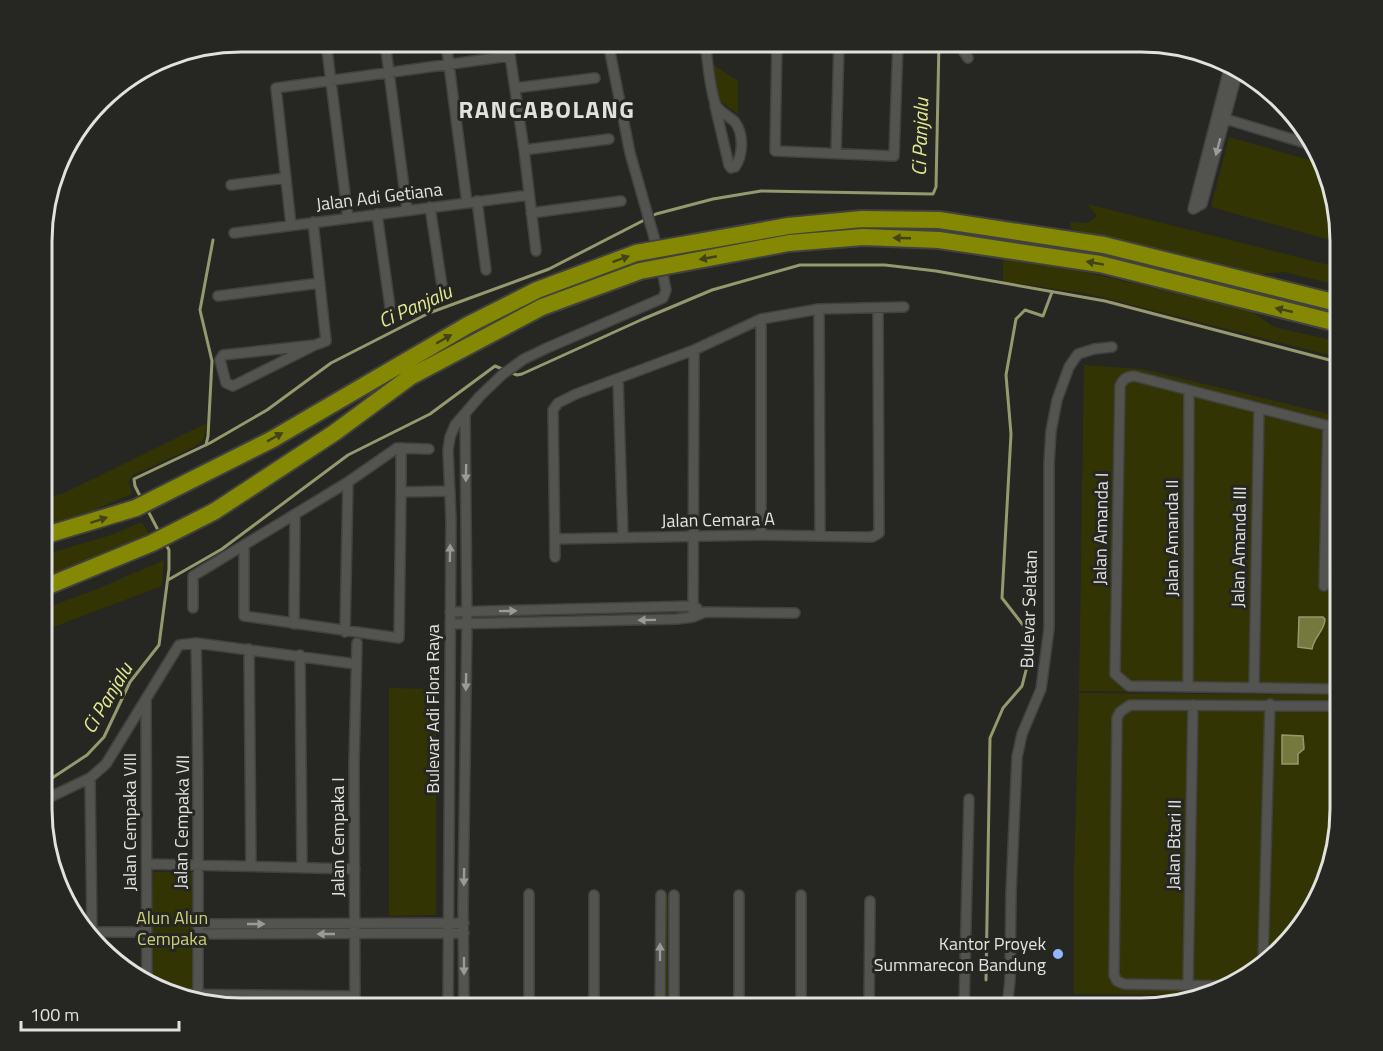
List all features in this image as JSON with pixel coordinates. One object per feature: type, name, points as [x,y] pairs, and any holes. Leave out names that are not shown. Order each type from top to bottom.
[{"type":"highway","points":[[53,535],[136,508],[271,440],[468,325],[537,290],[636,254],[788,226],[862,219],[951,222],[1104,245],[1330,301]]},
{"type":"highway","points":[[53,584],[152,543],[215,512],[334,433],[410,378],[542,307],[640,271],[789,243],[863,237],[939,240],[1100,264],[1330,321]]},
{"type":"street","points":[[327,53],[348,218]]},
{"type":"street","points":[[386,53],[407,210]]},
{"type":"street","points":[[448,53],[472,202],[486,270]]},
{"type":"street","points":[[510,53],[536,251]]},
{"type":"street","name":"Bulevar Adi Flora Raya","points":[[448,998],[450,624],[448,450],[450,437],[455,425],[503,374],[547,348],[663,298],[666,290],[630,153],[610,53]]},
{"type":"street","points":[[707,53],[715,106],[729,165],[731,168],[735,167],[740,159],[739,131],[736,124],[715,106]]},
{"type":"street","points":[[777,53],[775,151],[894,156],[898,53]]},
{"type":"street","points":[[836,153],[839,53]]},
{"type":"street","points":[[965,53],[968,58]]},
{"type":"street","points":[[291,225],[276,88],[510,56]]},
{"type":"street","points":[[1228,74],[1221,117],[1202,204],[1193,209],[1221,117],[1235,78]]},
{"type":"street","points":[[515,88],[595,78]]},
{"type":"street","points":[[1221,117],[1301,142]]},
{"type":"street","points":[[524,150],[609,139]]},
{"type":"street","points":[[231,185],[286,178]]},
{"type":"street","name":"Jalan Adi Getiana","points":[[234,232],[529,195]]},
{"type":"street","points":[[531,213],[621,201]]},
{"type":"street","points":[[430,207],[442,286]]},
{"type":"street","points":[[377,214],[390,307]]},
{"type":"street","points":[[313,222],[326,341],[233,386],[226,383],[220,360],[222,355],[315,345]]},
{"type":"street","points":[[218,296],[320,283]]},
{"type":"street","points":[[555,557],[553,410],[558,403],[576,394],[694,350],[761,319],[819,309],[904,307]]},
{"type":"street","name":"Jalan Cemara A","points":[[555,539],[761,535],[872,537],[879,533],[878,308]]},
{"type":"street","points":[[819,309],[820,536]]},
{"type":"street","points":[[761,319],[761,535]]},
{"type":"street","name":"Bulevar Selatan","points":[[1008,998],[1017,757],[1022,734],[1041,689],[1048,629],[1051,431],[1057,400],[1069,367],[1078,354],[1112,347]]},
{"type":"street","points":[[693,617],[694,350]]},
{"type":"street","name":"Jalan Amanda I","points":[[1188,685],[1129,686],[1115,674],[1120,386],[1127,377],[1134,376],[1189,391]]},
{"type":"street","points":[[618,379],[623,538]]},
{"type":"street","points":[[1189,391],[1328,426],[1324,586]]},
{"type":"street","name":"Jalan Amanda II","points":[[1188,685],[1189,391]]},
{"type":"street","name":"Jalan Amanda III","points":[[1254,687],[1259,408]]},
{"type":"street","name":"Bulevar Adi Flora Raya","points":[[464,998],[467,623],[465,415]]},
{"type":"street","points":[[193,608],[193,576],[400,448],[429,449]]},
{"type":"street","points":[[244,545],[244,616],[399,638],[400,448]]},
{"type":"street","points":[[345,632],[348,482]]},
{"type":"street","points":[[401,492],[450,491]]},
{"type":"street","points":[[294,624],[295,515]]},
{"type":"street","points":[[450,612],[693,606],[705,612]]},
{"type":"street","points":[[450,624],[677,619],[693,617],[705,612],[795,613]]},
{"type":"street","points":[[53,796],[90,778],[112,756],[179,645],[196,643],[356,664]]},
{"type":"street","name":"Jalan Cempaka VII","points":[[196,643],[199,761],[198,993]]},
{"type":"street","name":"Jalan Cempaka I","points":[[355,996],[357,643]]},
{"type":"street","points":[[249,649],[251,865]]},
{"type":"street","points":[[300,655],[302,867]]},
{"type":"street","points":[[1188,685],[1330,689]]},
{"type":"street","name":"Jalan Cempaka VIII","points":[[146,698],[147,973]]},
{"type":"street","points":[[1263,954],[1270,704]]},
{"type":"street","points":[[1211,985],[1124,984],[1117,981],[1114,975],[1117,718],[1120,712],[1130,705],[1330,706]]},
{"type":"street","name":"Jalan Btari II","points":[[1188,984],[1193,705]]},
{"type":"street","points":[[90,778],[91,923]]},
{"type":"street","points":[[964,998],[969,799]]},
{"type":"street","points":[[147,864],[355,868]]},
{"type":"street","points":[[529,894],[529,998]]},
{"type":"street","points":[[594,895],[594,998]]},
{"type":"street","points":[[660,998],[661,895]]},
{"type":"street","points":[[674,895],[674,998]]},
{"type":"street","points":[[739,895],[739,998]]},
{"type":"street","points":[[801,895],[801,998]]},
{"type":"street","points":[[869,998],[870,901]]},
{"type":"street","points":[[198,924],[355,929]]},
{"type":"street","points":[[198,934],[464,928]]},
{"type":"street","points":[[98,933],[147,932]]},
{"type":"street","points":[[219,997],[355,996]]},
{"type":"green space","points":[[712,64],[738,81],[738,114],[720,101]]},
{"type":"green space","points":[[1229,137],[1312,161],[1327,205],[1330,240],[1211,207]]},
{"type":"green space","points":[[1087,204],[1330,265],[1330,283],[1284,272],[1260,274],[1071,229],[1070,222],[1087,223],[1097,216]]},
{"type":"green space","points":[[1003,256],[1051,264],[1251,311],[1274,327],[1330,340],[1330,355],[1089,294],[1003,281]]},
{"type":"green space","points":[[1084,365],[1142,369],[1330,414],[1330,693],[1079,691]]},
{"type":"green space","points":[[207,423],[203,440],[194,447],[133,475],[129,481],[132,494],[82,515],[52,523],[52,496],[62,494]]},
{"type":"green space","points":[[142,522],[150,536],[53,575],[53,552],[111,535]]},
{"type":"green space","points":[[164,560],[162,586],[53,627],[53,605]]},
{"type":"green space","points":[[389,688],[436,689],[436,915],[389,916]]},
{"type":"green space","points":[[1079,693],[1330,695],[1330,822],[1327,846],[1316,882],[1305,904],[1284,934],[1266,952],[1236,973],[1214,984],[1179,995],[1074,994],[1074,874]]},
{"type":"green space","name":"Alun Alun Cempaka","points":[[153,872],[192,872],[192,990],[169,984],[153,976]]},
{"type":"green space","points":[[662,897],[671,897],[671,998],[662,998]]},
{"type":"shaded area","points":[[1299,617],[1323,617],[1325,619],[1312,649],[1298,647]]},
{"type":"shaded area","points":[[1282,735],[1303,736],[1304,749],[1298,754],[1298,764],[1282,764]]},
{"type":"waterway","name":"Ci Panjalu","points":[[141,498],[134,479],[210,443],[267,410],[331,363],[429,313],[549,269],[656,214],[713,199],[761,191],[933,194],[936,187],[939,53]]},
{"type":"waterway","points":[[206,445],[212,361],[200,310],[213,240]]},
{"type":"waterway","points":[[168,580],[222,549],[348,455],[430,414],[495,366],[517,375],[522,374],[712,290],[800,265],[885,265],[936,271],[1105,301],[1330,360]]},
{"type":"waterway","points":[[986,980],[990,738],[1003,708],[1022,686],[1034,639],[1002,598],[1011,434],[1006,375],[1016,319],[1025,310],[1043,316],[1052,292]]},
{"type":"waterway","name":"Ci Panjalu","points":[[147,509],[159,532]]},
{"type":"waterway","name":"Ci Panjalu","points":[[53,777],[87,755],[104,737],[130,682],[159,645],[169,569],[169,550],[165,543]]},
{"type":"place","name":"Kantor Proyek Summarecon Bandung","points":[[1058,954]]},
{"type":"district","name":"RANCABOLANG","points":[[547,110]]}]
